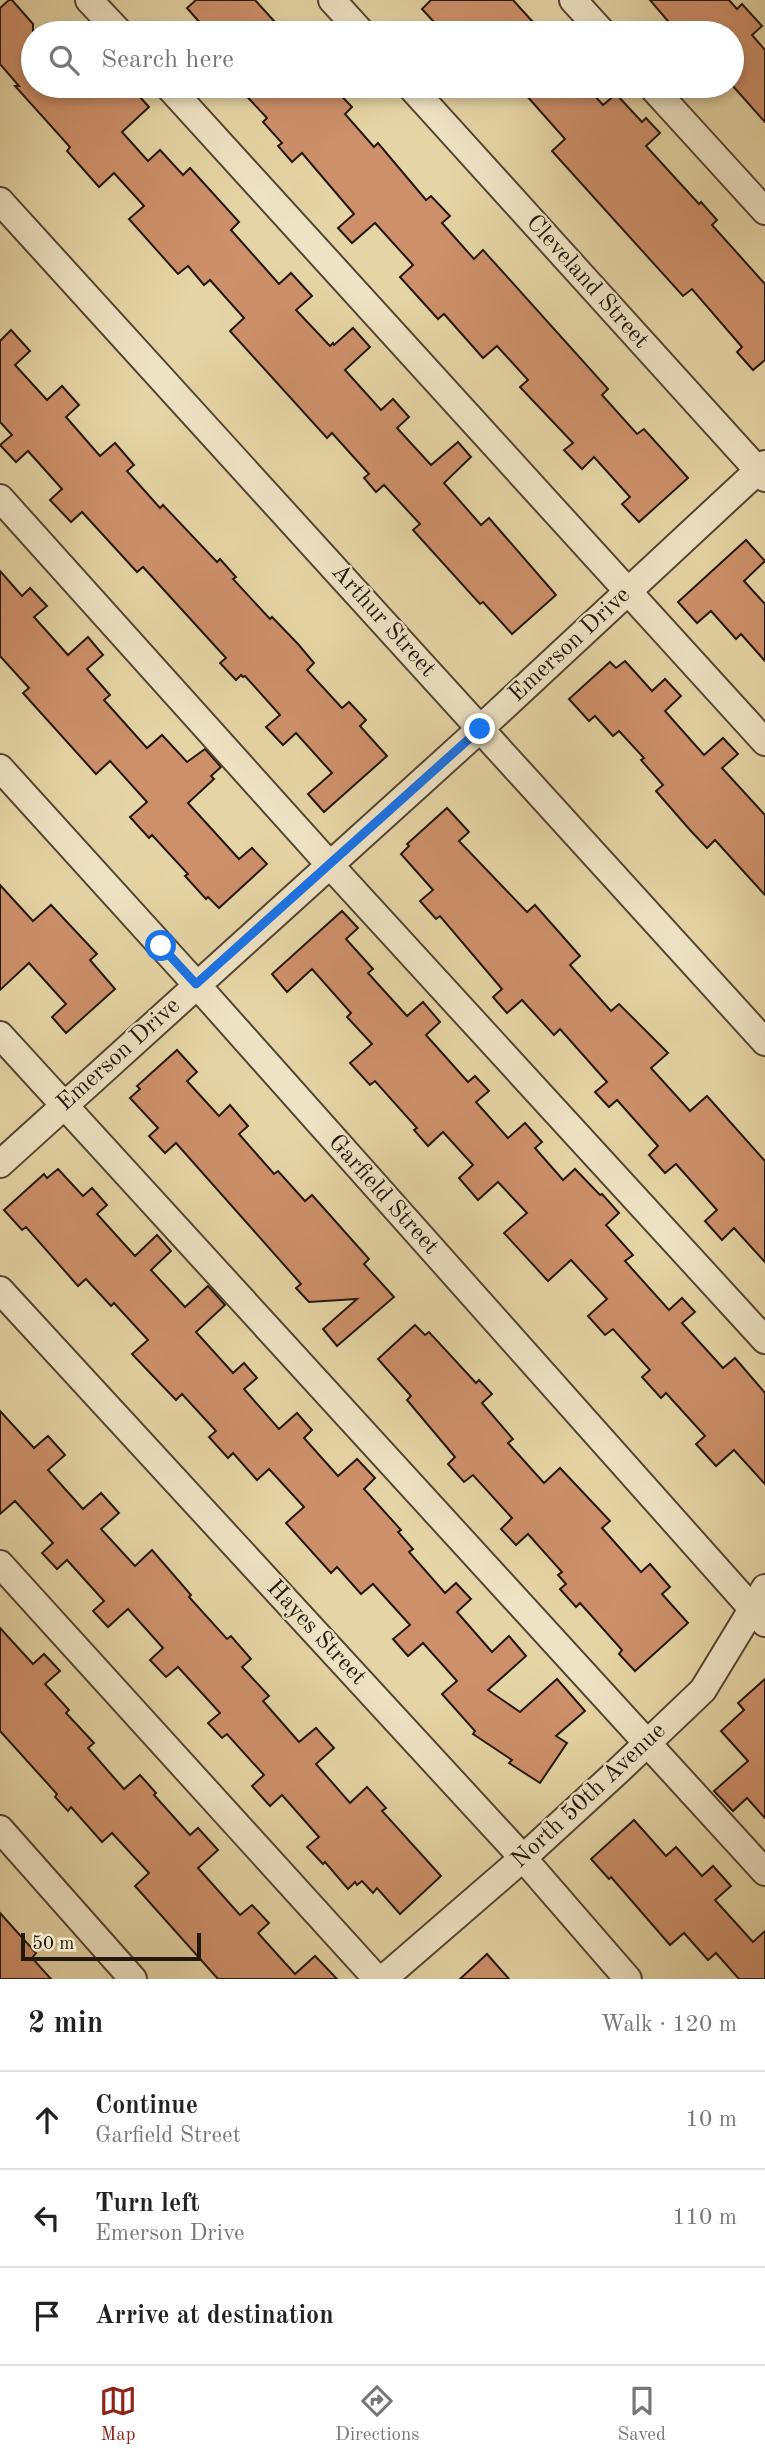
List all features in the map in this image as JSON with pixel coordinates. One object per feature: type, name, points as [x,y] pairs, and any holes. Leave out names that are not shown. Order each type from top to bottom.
[{"type":"street","points":[[89,0],[109,21]]},
{"type":"street","points":[[332,0],[351,21]]},
{"type":"street","points":[[573,0],[592,21]]},
{"type":"street","points":[[179,98],[765,742]]},
{"type":"street","name":"Cleveland Street","points":[[421,98],[763,471]]},
{"type":"street","points":[[662,98],[765,211]]},
{"type":"street","name":"Arthur Street","points":[[0,201],[765,1042]]},
{"type":"street","name":"Emerson Drive","points":[[0,1164],[329,863],[480,729],[628,590],[763,471]]},
{"type":"street","points":[[0,498],[765,1340]]},
{"type":"street","name":"Garfield Street","points":[[0,768],[761,1607]]},
{"type":"street","points":[[0,1035],[765,1872]]},
{"type":"street","name":"Hayes Street","points":[[0,1290],[523,1858],[628,1979]]},
{"type":"street","points":[[0,1564],[377,1979]]},
{"type":"street","name":"North 50th Avenue","points":[[383,1979],[523,1858],[703,1690],[761,1607]]},
{"type":"street","points":[[0,1829],[133,1979]]},
{"type":"building","points":[[12,0],[30,21],[21,21],[21,93],[15,86],[19,86],[0,64],[0,8]]},
{"type":"building","points":[[196,0],[255,0],[274,21],[198,21],[187,8]]},
{"type":"building","points":[[431,0],[513,0],[532,21],[433,21],[422,9]]},
{"type":"building","points":[[650,0],[729,0],[737,9],[742,4],[762,26],[752,35],[765,50],[765,122],[744,98],[744,21],[668,21]]},
{"type":"building","points":[[26,98],[141,98],[149,107],[122,132],[148,161],[160,150],[183,175],[190,168],[239,222],[231,230],[279,284],[291,273],[312,296],[296,310],[330,346],[353,328],[370,347],[345,370],[381,410],[393,399],[409,417],[397,428],[431,465],[458,442],[471,457],[444,483],[481,525],[489,518],[556,595],[512,634],[483,602],[480,604],[413,530],[420,524],[384,485],[376,492],[364,478],[369,474],[332,433],[327,438],[230,331],[244,318],[210,280],[204,285],[188,266],[178,274],[129,219],[144,206],[114,173],[99,187],[67,151],[70,147]]},
{"type":"building","points":[[248,98],[343,98],[352,107],[345,114],[374,147],[378,143],[426,200],[431,196],[450,216],[442,223],[474,259],[483,250],[608,389],[602,395],[637,434],[644,429],[688,478],[639,522],[622,504],[630,497],[594,457],[582,469],[564,450],[573,443],[520,387],[528,380],[497,346],[483,358],[444,314],[438,319],[400,277],[413,265],[375,223],[352,243],[338,228],[354,214],[302,153],[292,162],[278,146],[282,143],[263,122],[267,118]]},
{"type":"building","points":[[529,98],[597,98],[603,105],[611,98],[620,98],[642,122],[646,118],[660,133],[646,146],[717,220],[712,225],[765,284],[765,360],[753,370],[737,352],[742,347],[692,289],[683,296],[552,151],[565,139]]},
{"type":"building","points":[[11,330],[30,351],[15,365],[47,400],[62,386],[79,405],[66,417],[100,456],[115,443],[134,465],[127,471],[160,508],[163,505],[217,562],[220,559],[236,577],[233,579],[270,619],[272,617],[298,644],[314,663],[307,670],[342,708],[349,702],[366,720],[360,726],[387,756],[324,812],[308,794],[332,773],[296,733],[283,745],[266,727],[280,715],[245,676],[241,675],[236,680],[220,663],[226,658],[143,567],[137,572],[82,512],[71,522],[50,500],[62,489],[28,451],[16,462],[0,445],[12,435],[0,422],[0,341]]},
{"type":"building","points":[[746,540],[765,561],[744,581],[765,604],[765,661],[741,634],[736,639],[711,611],[697,623],[678,602]]},
{"type":"building","points":[[0,571],[22,596],[30,588],[47,606],[34,617],[68,655],[88,637],[103,655],[87,669],[110,695],[104,700],[147,748],[162,735],[187,762],[205,749],[221,767],[211,776],[214,779],[188,803],[239,859],[252,848],[267,864],[219,908],[208,897],[206,899],[185,876],[188,874],[152,835],[149,838],[130,817],[147,802],[110,761],[96,774],[23,693],[29,688],[0,656]]},
{"type":"building","points":[[625,661],[652,691],[665,679],[681,696],[665,711],[704,755],[723,738],[738,754],[722,768],[765,815],[765,895],[715,840],[707,848],[690,830],[656,791],[663,785],[641,760],[644,758],[619,731],[613,736],[595,716],[589,721],[569,699],[610,662],[616,668]]},
{"type":"building","points":[[447,808],[469,832],[459,841],[527,912],[535,905],[580,956],[570,965],[611,1011],[619,1004],[668,1053],[651,1068],[690,1111],[707,1096],[765,1161],[765,1262],[734,1228],[722,1240],[705,1221],[717,1210],[676,1164],[665,1173],[649,1155],[658,1146],[617,1100],[609,1107],[595,1092],[607,1082],[560,1029],[554,1035],[522,1000],[507,1013],[493,997],[502,989],[440,916],[436,919],[420,901],[433,890],[401,854],[409,846],[407,844]]},
{"type":"building","points":[[0,885],[33,921],[51,905],[97,954],[90,960],[115,989],[66,1033],[52,1017],[66,1004],[29,963],[0,990]]},
{"type":"building","points":[[342,911],[358,928],[346,939],[373,969],[368,973],[407,1016],[423,1002],[440,1022],[426,1035],[468,1082],[475,1076],[489,1091],[476,1102],[508,1138],[525,1123],[542,1142],[535,1148],[563,1180],[575,1169],[602,1194],[619,1213],[606,1225],[633,1255],[625,1261],[669,1310],[682,1298],[695,1312],[682,1323],[723,1368],[735,1358],[765,1393],[765,1484],[734,1450],[716,1466],[696,1444],[705,1436],[666,1393],[661,1398],[642,1377],[650,1370],[613,1329],[605,1335],[588,1316],[607,1299],[571,1260],[548,1281],[504,1233],[527,1213],[498,1182],[478,1200],[459,1178],[473,1165],[443,1132],[428,1146],[414,1130],[417,1128],[375,1081],[370,1085],[350,1063],[372,1044],[347,1017],[351,1013],[312,969],[287,992],[272,974]]},
{"type":"building","points":[[177,1050],[197,1072],[187,1081],[219,1116],[230,1105],[248,1126],[239,1134],[274,1174],[278,1171],[305,1201],[312,1195],[369,1259],[364,1264],[394,1297],[337,1346],[323,1329],[357,1299],[309,1302],[296,1288],[301,1284],[176,1143],[165,1153],[149,1136],[158,1128],[130,1098],[140,1089],[137,1086]]},
{"type":"building","points":[[58,1169],[83,1196],[92,1188],[107,1205],[97,1214],[135,1256],[157,1235],[171,1251],[151,1270],[185,1307],[208,1286],[225,1305],[196,1332],[233,1373],[244,1363],[257,1378],[244,1389],[279,1429],[297,1413],[312,1430],[304,1438],[338,1476],[357,1459],[375,1478],[364,1489],[401,1530],[398,1532],[413,1549],[409,1552],[445,1593],[456,1583],[471,1599],[457,1612],[492,1652],[509,1636],[526,1656],[488,1690],[520,1712],[557,1679],[585,1711],[556,1736],[567,1743],[540,1783],[509,1763],[512,1760],[473,1734],[475,1731],[442,1694],[457,1681],[423,1643],[408,1656],[393,1639],[410,1625],[373,1584],[361,1594],[337,1567],[331,1573],[286,1523],[304,1507],[269,1469],[257,1480],[233,1453],[228,1458],[209,1437],[216,1431],[182,1394],[176,1400],[132,1354],[148,1340],[114,1303],[111,1306],[86,1279],[78,1286],[26,1227],[22,1230],[4,1210],[44,1174],[47,1178]]},
{"type":"building","points":[[415,1325],[425,1335],[429,1332],[476,1383],[479,1380],[492,1394],[482,1403],[513,1439],[508,1443],[544,1483],[560,1468],[610,1521],[602,1528],[641,1572],[650,1564],[670,1587],[662,1594],[688,1623],[635,1671],[619,1654],[622,1650],[580,1603],[576,1607],[560,1589],[566,1584],[558,1575],[562,1572],[528,1534],[516,1545],[501,1529],[512,1518],[473,1475],[464,1482],[448,1464],[455,1457],[407,1400],[411,1396],[378,1359]]},
{"type":"building","points":[[0,1411],[34,1448],[48,1436],[65,1455],[48,1470],[83,1509],[101,1493],[119,1513],[101,1529],[135,1566],[152,1550],[227,1639],[231,1636],[251,1659],[242,1667],[269,1696],[263,1701],[299,1742],[316,1728],[334,1748],[316,1764],[350,1803],[367,1787],[386,1808],[382,1811],[441,1876],[400,1914],[377,1888],[373,1893],[362,1881],[357,1885],[355,1882],[348,1889],[325,1862],[323,1864],[307,1847],[319,1837],[282,1795],[270,1806],[252,1786],[264,1775],[227,1734],[222,1738],[208,1723],[220,1713],[178,1667],[166,1677],[150,1660],[163,1648],[128,1609],[108,1627],[93,1611],[104,1601],[67,1560],[57,1569],[42,1553],[53,1543],[15,1501],[0,1514]]},
{"type":"building","points":[[0,1628],[33,1664],[44,1654],[60,1671],[45,1684],[69,1710],[66,1713],[94,1743],[88,1748],[124,1789],[140,1775],[190,1835],[198,1828],[218,1850],[198,1868],[240,1915],[252,1905],[269,1923],[258,1933],[295,1974],[315,1956],[337,1979],[218,1979],[135,1886],[149,1873],[112,1833],[102,1842],[71,1807],[68,1811],[55,1797],[57,1794],[0,1731]]},
{"type":"building","points":[[765,1679],[765,1818],[747,1798],[733,1811],[714,1791],[748,1761],[721,1731],[744,1710],[738,1703]]},
{"type":"building","points":[[634,1820],[666,1856],[676,1847],[702,1876],[713,1866],[731,1886],[715,1900],[753,1942],[765,1931],[765,1979],[739,1979],[716,1953],[708,1960],[684,1933],[670,1945],[611,1877],[609,1879],[591,1859]]},
{"type":"building","points":[[0,1913],[36,1953],[32,1958],[51,1979],[0,1979]]},
{"type":"building","points":[[487,1954],[509,1979],[460,1979]]},
{"type":"route","points":[[161,946],[196,984],[480,729]]}]
